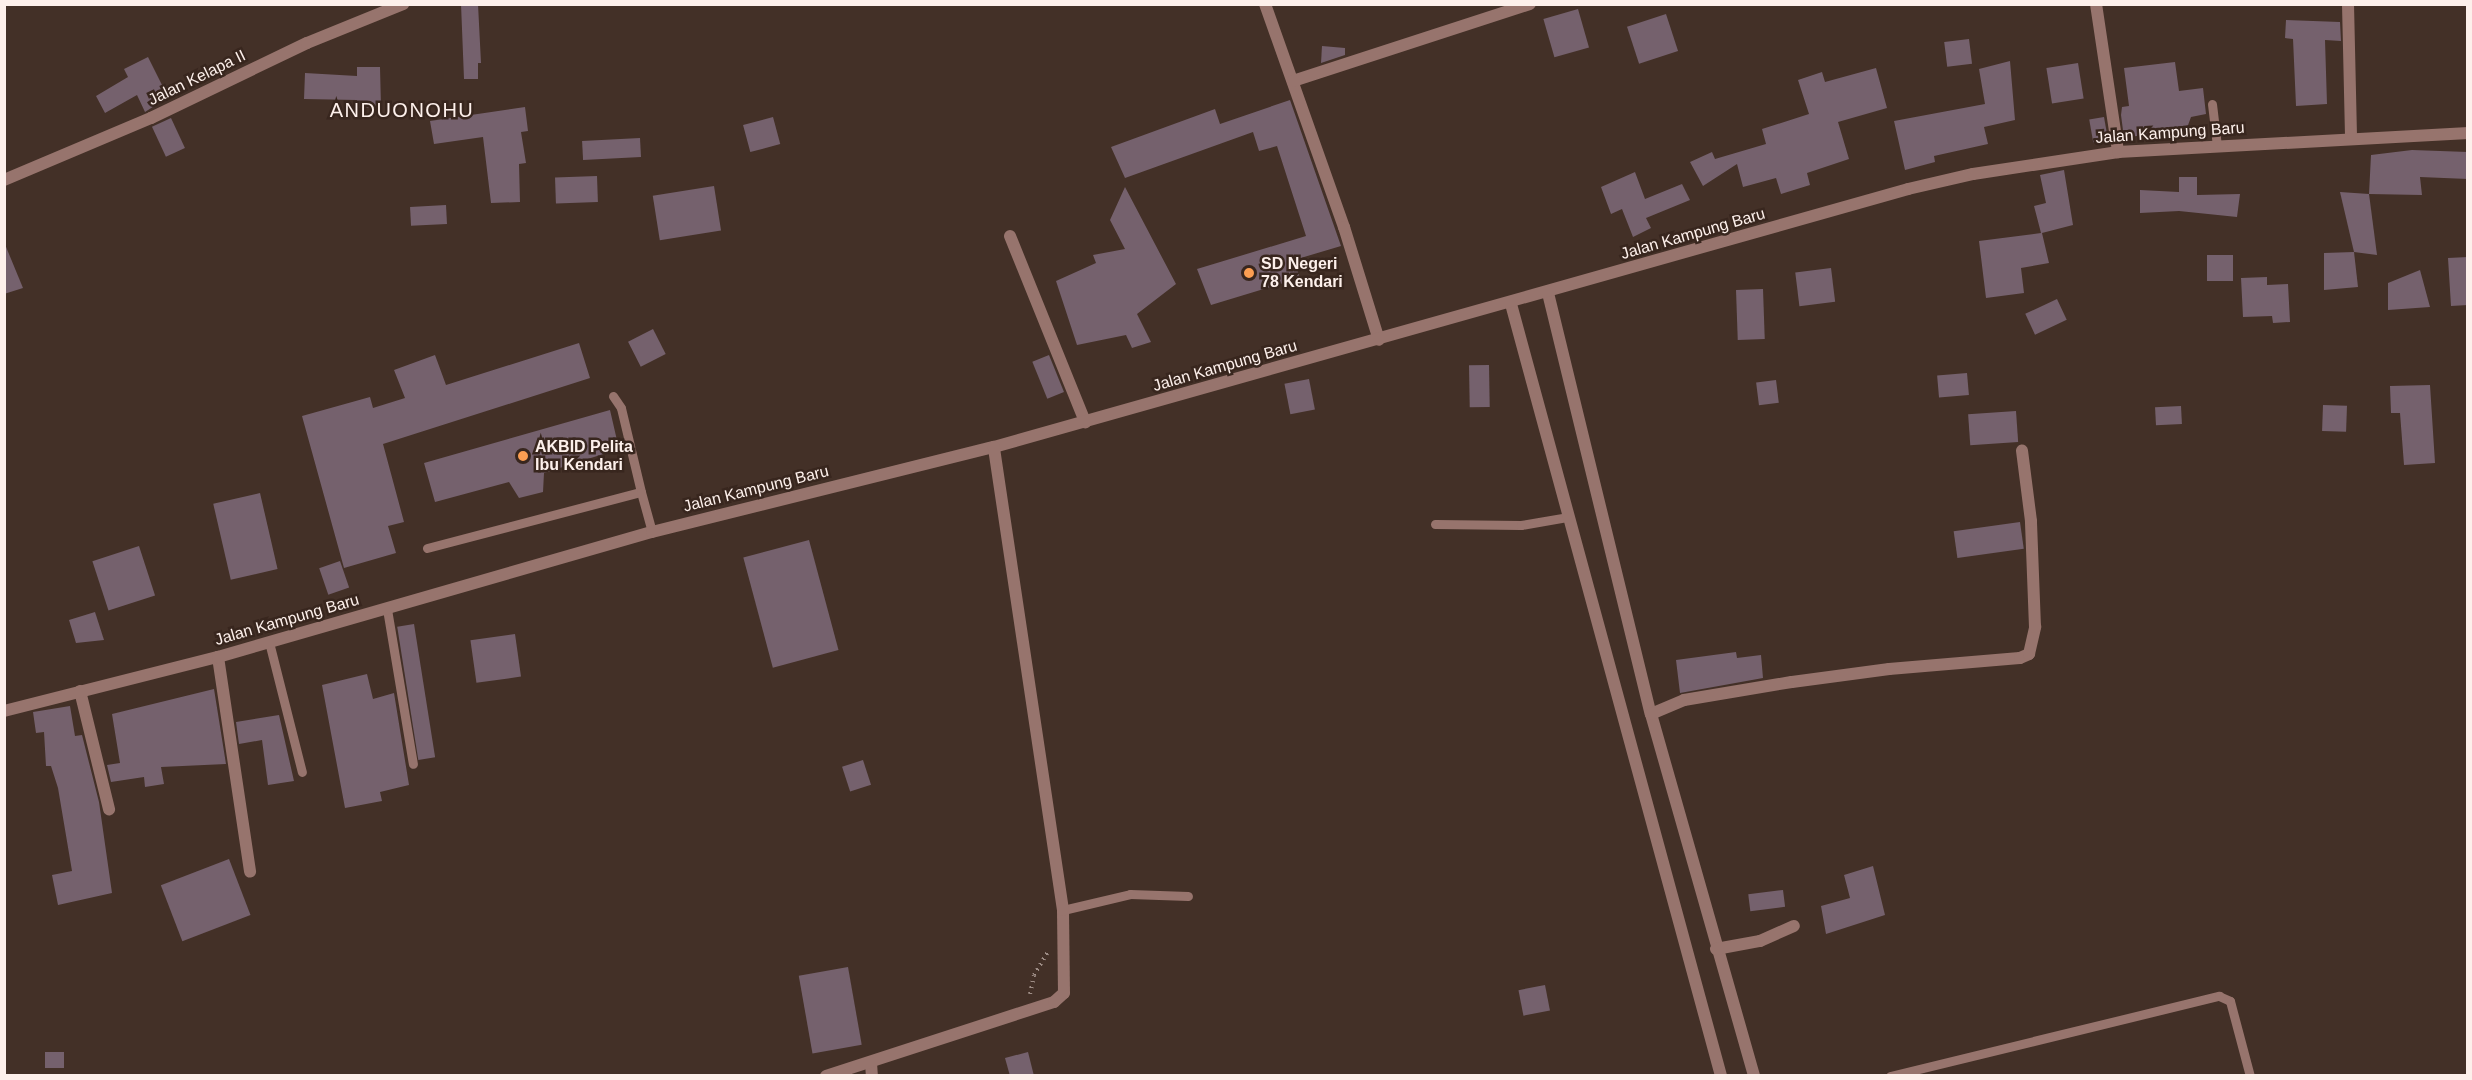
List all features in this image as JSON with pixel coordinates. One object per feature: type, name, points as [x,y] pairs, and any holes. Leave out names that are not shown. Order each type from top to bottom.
[{"type":"street","name":"Jalan Kelapa II","points":[[4,180],[151,118],[307,43],[403,4]]},
{"type":"street","points":[[1265,4],[1344,226],[1379,340]]},
{"type":"street","points":[[1293,81],[1530,4]]},
{"type":"street","points":[[2096,4],[2118,152]]},
{"type":"street","points":[[2348,4],[2351,139]]},
{"type":"street","name":"Jalan Kampung Baru","points":[[4,711],[218,657],[652,532],[994,447],[1511,304],[1908,189],[1973,174],[2118,152],[2468,133]]},
{"type":"street","points":[[1010,236],[1085,422]]},
{"type":"street","points":[[1548,293],[1651,714],[1754,1076]]},
{"type":"street","points":[[1511,304],[1721,1076]]},
{"type":"street","points":[[826,1076],[871,1069],[1061,998],[1065,987],[1063,910],[994,447]]},
{"type":"street","points":[[1651,714],[1684,700],[1792,682],[1889,669],[2020,658],[2029,654],[2035,627],[2031,521],[2022,451]]},
{"type":"street","points":[[218,657],[250,872]]},
{"type":"street","points":[[80,691],[109,809]]},
{"type":"street","points":[[1716,949],[1761,941],[1794,926]]},
{"type":"lane","points":[[2212,104],[2217,146]]},
{"type":"lane","points":[[612,396],[621,408],[652,532]]},
{"type":"lane","points":[[427,548],[641,492]]},
{"type":"lane","points":[[1435,524],[1521,525],[1568,517]]},
{"type":"lane","points":[[387,609],[413,764]]},
{"type":"lane","points":[[269,642],[302,772]]},
{"type":"lane","points":[[1063,910],[1130,894],[1188,896]]},
{"type":"lane","points":[[1890,1076],[2219,996],[2230,1001],[2250,1076]]},
{"type":"path","points":[[1022,1011],[1041,960],[1063,937]]},
{"type":"building","points":[[461,4],[478,4],[481,63],[478,63],[478,79],[464,79]]},
{"type":"building","points":[[1578,9],[1589,47],[1554,57],[1543,19]]},
{"type":"building","points":[[1666,14],[1678,51],[1639,64],[1627,27]]},
{"type":"building","points":[[2286,20],[2340,22],[2341,41],[2325,40],[2327,104],[2296,106],[2293,39],[2285,38]]},
{"type":"building","points":[[1969,39],[1972,64],[1947,67],[1944,42]]},
{"type":"building","points":[[1322,46],[1345,48],[1345,55],[1321,63]]},
{"type":"building","points":[[148,57],[168,97],[145,112],[137,95],[105,113],[96,96],[128,77],[124,69]]},
{"type":"building","points":[[2010,61],[2015,120],[1984,127],[1988,144],[1934,156],[1935,162],[1905,170],[1894,121],[1985,104],[1979,69]]},
{"type":"building","points":[[2175,62],[2179,91],[2203,88],[2206,114],[2191,117],[2187,128],[2124,138],[2122,107],[2129,106],[2124,68]]},
{"type":"building","points":[[2078,63],[2084,99],[2052,104],[2046,68]]},
{"type":"building","points":[[357,67],[380,67],[381,107],[357,108],[357,100],[304,99],[305,73],[357,76]]},
{"type":"building","points":[[1876,68],[1887,108],[1838,122],[1849,159],[1807,173],[1810,185],[1781,194],[1776,178],[1743,187],[1737,164],[1703,186],[1690,162],[1712,152],[1715,159],[1766,144],[1762,129],[1809,114],[1798,80],[1822,72],[1825,82]]},
{"type":"building","points":[[1290,100],[1341,246],[1294,260],[1300,278],[1211,305],[1197,269],[1306,236],[1277,146],[1259,151],[1253,132],[1125,178],[1111,147],[1215,109],[1220,124]]},
{"type":"building","points":[[525,107],[528,131],[521,132],[526,163],[519,164],[520,202],[491,203],[483,137],[434,144],[430,121]]},
{"type":"building","points":[[773,117],[780,144],[750,152],[743,125]]},
{"type":"building","points":[[2104,117],[2108,140],[2093,142],[2089,120]]},
{"type":"building","points":[[171,118],[185,148],[166,157],[152,127]]},
{"type":"building","points":[[640,138],[641,157],[583,160],[582,141]]},
{"type":"building","points":[[2412,150],[2468,152],[2468,179],[2420,177],[2422,195],[2369,194],[2371,155]]},
{"type":"building","points":[[2064,170],[2073,225],[2042,233],[2049,263],[2021,268],[2024,293],[1986,298],[1979,241],[2041,233],[2034,206],[2046,203],[2040,175]]},
{"type":"building","points":[[1635,172],[1645,199],[1682,184],[1690,200],[1646,218],[1651,228],[1633,237],[1622,209],[1611,214],[1601,187]]},
{"type":"building","points":[[597,176],[598,202],[556,203],[555,177]]},
{"type":"building","points":[[2179,177],[2197,177],[2197,195],[2240,194],[2237,217],[2179,211],[2140,213],[2140,190],[2179,192]]},
{"type":"building","points":[[714,186],[721,230],[660,240],[653,196]]},
{"type":"building","points":[[1125,187],[1176,284],[1137,314],[1151,342],[1132,348],[1126,335],[1077,345],[1056,281],[1096,263],[1093,255],[1125,249],[1110,220]]},
{"type":"building","points":[[2340,192],[2369,194],[2377,255],[2354,252]]},
{"type":"building","points":[[446,205],[447,224],[411,226],[410,207]]},
{"type":"building","points":[[4,242],[23,288],[4,294]]},
{"type":"building","points":[[2354,252],[2358,287],[2324,290],[2324,253]]},
{"type":"building","points":[[2207,255],[2233,255],[2233,281],[2207,281]]},
{"type":"building","points":[[2468,257],[2468,305],[2451,306],[2448,258]]},
{"type":"building","points":[[1831,268],[1835,302],[1799,306],[1795,272]]},
{"type":"building","points":[[2420,270],[2430,307],[2388,310],[2388,283]]},
{"type":"building","points":[[2267,277],[2267,285],[2288,284],[2290,322],[2273,323],[2272,316],[2243,317],[2241,278]]},
{"type":"building","points":[[1763,289],[1765,339],[1738,340],[1736,290]]},
{"type":"building","points":[[2057,299],[2067,320],[2035,335],[2025,314]]},
{"type":"building","points":[[653,329],[666,354],[641,367],[628,342]]},
{"type":"building","points":[[579,343],[590,378],[383,444],[404,522],[388,526],[396,553],[344,568],[302,416],[370,397],[373,408],[405,398],[394,370],[435,355],[446,385]]},
{"type":"building","points":[[1049,355],[1064,392],[1047,399],[1032,362]]},
{"type":"building","points":[[1469,365],[1489,365],[1490,407],[1470,407]]},
{"type":"building","points":[[1967,373],[1969,395],[1939,398],[1937,376]]},
{"type":"building","points":[[1309,379],[1315,409],[1290,414],[1284,384]]},
{"type":"building","points":[[1776,380],[1779,403],[1759,405],[1756,382]]},
{"type":"building","points":[[2430,385],[2435,463],[2404,465],[2400,413],[2391,413],[2390,386]]},
{"type":"building","points":[[2323,405],[2347,406],[2346,432],[2322,431]]},
{"type":"building","points":[[2181,406],[2182,424],[2156,425],[2155,407]]},
{"type":"building","name":"AKBID Pelita Ibu Kendari","points":[[610,410],[619,449],[544,473],[543,492],[519,498],[509,482],[435,502],[424,463]]},
{"type":"building","points":[[2016,411],[2018,442],[1970,445],[1968,414]]},
{"type":"building","points":[[260,493],[278,569],[231,580],[213,504]]},
{"type":"building","points":[[2020,522],[2024,549],[1957,558],[1954,531]]},
{"type":"building","points":[[809,540],[839,650],[773,668],[743,558]]},
{"type":"building","points":[[139,546],[155,595],[108,611],[92,561]]},
{"type":"building","points":[[340,561],[349,587],[328,595],[319,568]]},
{"type":"building","points":[[95,612],[104,640],[76,643],[69,620]]},
{"type":"building","points":[[414,624],[435,757],[418,760],[397,627]]},
{"type":"building","points":[[515,634],[521,677],[476,683],[470,640]]},
{"type":"building","points":[[1736,652],[1737,658],[1761,655],[1763,678],[1680,693],[1676,660]]},
{"type":"building","points":[[367,674],[373,699],[394,693],[409,785],[380,792],[382,801],[345,808],[322,685]]},
{"type":"building","points":[[214,689],[226,764],[161,767],[164,784],[145,787],[144,777],[111,782],[107,765],[120,763],[112,714]]},
{"type":"building","points":[[70,706],[75,736],[82,735],[99,802],[112,893],[58,905],[52,875],[72,871],[58,788],[51,766],[46,766],[44,732],[36,733],[33,712]]},
{"type":"building","points":[[279,715],[294,781],[268,785],[262,740],[239,744],[236,722]]},
{"type":"building","points":[[863,760],[871,785],[850,792],[842,767]]},
{"type":"building","points":[[229,859],[251,915],[182,941],[161,885]]},
{"type":"building","points":[[1873,866],[1885,915],[1826,934],[1821,906],[1850,898],[1844,875]]},
{"type":"building","points":[[1783,890],[1785,907],[1750,911],[1748,894]]},
{"type":"building","points":[[848,967],[862,1045],[812,1053],[799,976]]},
{"type":"building","points":[[1545,985],[1550,1011],[1523,1016],[1518,990]]},
{"type":"building","points":[[45,1052],[64,1052],[64,1068],[45,1068]]},
{"type":"building","points":[[1028,1052],[1034,1076],[1010,1076],[1005,1058]]},
{"type":"place","name":"SD Negeri 78 Kendari","points":[[1249,273]]},
{"type":"place","name":"AKBID Pelita Ibu Kendari","points":[[523,456]]},
{"type":"district","name":"ANDUONOHU","points":[[402,110]]}]
